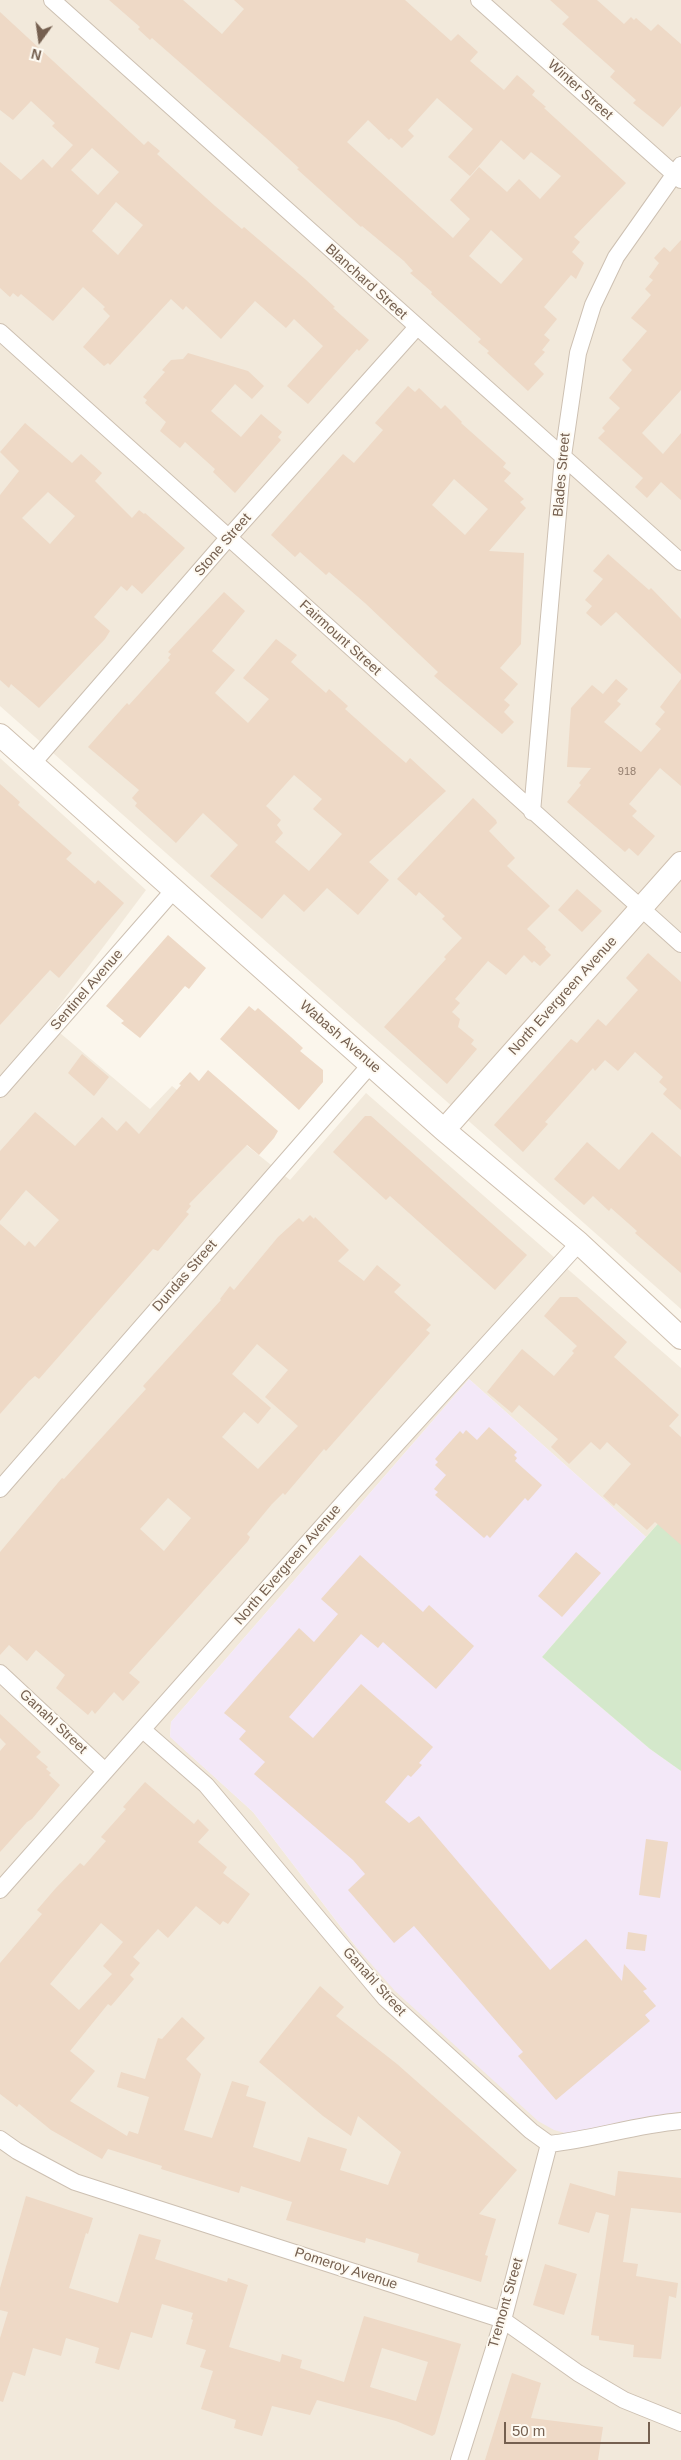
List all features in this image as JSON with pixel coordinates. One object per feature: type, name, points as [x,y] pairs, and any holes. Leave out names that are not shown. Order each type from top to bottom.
[{"type":"street","name":"Blanchard Street","points":[[52,0],[681,562]]},
{"type":"street","name":"Winter Street","points":[[479,0],[678,173]]},
{"type":"street","name":"Blades Street","points":[[532,812],[563,456],[578,353],[593,305],[616,257],[678,173]]},
{"type":"street","name":"Stone Street","points":[[32,764],[229,537],[417,327]]},
{"type":"street","name":"Fairmount Street","points":[[0,332],[681,944]]},
{"type":"street","name":"Wabash Avenue","points":[[0,735],[173,891],[444,1130],[578,1243],[681,1338]]},
{"type":"street","name":"North Evergreen Avenue","points":[[444,1130],[681,863]]},
{"type":"street","name":"Sentinel Avenue","points":[[0,1089],[173,891]]},
{"type":"street","name":"Dundas Street","points":[[0,1489],[371,1064]]},
{"type":"street","name":"North Evergreen Avenue","points":[[0,1890],[346,1500],[578,1243]]},
{"type":"street","name":"Ganahl Street","points":[[0,1673],[105,1771]]},
{"type":"street","name":"Ganahl Street","points":[[143,1730],[206,1785],[384,1998],[531,2132],[549,2144]]},
{"type":"street","points":[[549,2144],[575,2141],[644,2124],[681,2121]]},
{"type":"street","name":"Pomeroy Avenue","points":[[0,2139],[17,2152],[75,2182],[502,2320],[578,2373],[624,2400],[681,2423]]},
{"type":"street","name":"Tremont Street","points":[[459,2460],[502,2320],[549,2144]]},
{"type":"shaded area","points":[[0,0],[681,0],[681,1309],[0,706]]},
{"type":"shaded area","points":[[0,758],[146,890],[47,1022],[150,1109],[172,1086],[290,1180],[366,1093],[681,1368],[681,1497],[646,1537],[469,1379],[171,1722],[170,1736],[253,1812],[357,1948],[587,2132],[621,2122],[681,2111],[681,2460],[0,2460]]},
{"type":"shaded area","points":[[469,1379],[646,1537],[542,1657],[650,1749],[681,1771],[681,2111],[679,2112],[621,2122],[587,2132],[569,2134],[554,2130],[538,2121],[395,1991],[357,1948],[253,1812],[170,1737],[171,1722]]},
{"type":"green space","points":[[681,1497],[681,1771],[650,1749],[542,1657]]},
{"type":"building","points":[[109,0],[183,0],[222,34],[244,9],[234,0],[405,0],[451,41],[458,34],[478,52],[470,61],[504,90],[517,75],[523,80],[535,91],[532,95],[546,107],[544,108],[626,183],[574,237],[580,242],[572,252],[584,263],[576,279],[571,275],[544,307],[557,319],[544,335],[550,340],[542,350],[545,352],[534,364],[544,374],[528,391],[487,353],[489,351],[478,342],[481,339],[410,273],[413,271],[404,261],[361,227],[265,137],[152,38],[150,40],[138,29],[140,27]],"holes":[[[437,98],[473,129],[448,157],[470,176],[501,140],[524,160],[531,152],[561,176],[540,199],[519,179],[507,192],[479,167],[450,200],[470,219],[453,238],[347,142],[368,120],[389,140],[391,138],[402,148],[414,136],[408,130]],[[491,230],[523,259],[501,284],[469,256]]]},
{"type":"building","points":[[550,0],[597,0],[624,24],[631,17],[634,20],[636,18],[651,31],[658,24],[681,44],[681,106],[663,127],[633,103],[636,100],[610,77],[615,71],[562,24],[569,17]]},
{"type":"building","points":[[0,12],[144,145],[148,141],[160,151],[157,154],[242,229],[244,227],[305,279],[335,307],[333,308],[369,340],[359,351],[357,349],[308,404],[287,386],[323,346],[294,319],[286,328],[255,301],[221,339],[186,306],[183,310],[171,299],[110,365],[108,363],[104,366],[83,347],[110,316],[103,309],[105,307],[83,287],[53,321],[21,294],[18,297],[13,293],[10,297],[0,288],[0,162],[21,180],[43,159],[52,168],[73,145],[52,126],[55,123],[31,101],[13,120],[0,110]],"holes":[[[92,148],[119,172],[98,195],[71,170]],[[116,202],[143,225],[118,255],[92,231]]]},
{"type":"building","points":[[681,240],[681,390],[642,433],[663,454],[681,433],[681,500],[661,482],[647,498],[635,487],[643,478],[598,438],[605,431],[602,428],[620,408],[609,398],[632,370],[622,360],[647,331],[631,318],[651,295],[645,289],[653,280],[649,277],[659,263],[654,258],[664,247],[670,252]]},
{"type":"building","points":[[188,353],[248,371],[264,386],[252,399],[235,384],[211,411],[241,437],[261,414],[282,432],[278,437],[281,440],[235,493],[213,472],[215,469],[185,442],[180,448],[160,431],[166,422],[145,403],[147,400],[143,397],[165,372],[162,370],[171,360],[183,359]]},
{"type":"building","points":[[408,386],[415,392],[419,388],[441,409],[445,405],[461,423],[506,463],[503,467],[511,473],[504,481],[524,499],[520,502],[526,508],[489,551],[524,553],[521,644],[500,668],[518,684],[504,700],[510,705],[504,712],[514,722],[502,734],[434,676],[438,672],[365,603],[329,572],[326,575],[300,552],[295,557],[271,535],[343,454],[354,463],[383,430],[375,423]],"holes":[[[454,479],[488,509],[465,535],[432,505]]]},
{"type":"building","points":[[25,423],[72,463],[81,454],[102,473],[95,481],[132,518],[139,510],[145,513],[185,548],[142,594],[132,585],[127,591],[121,586],[94,617],[110,631],[105,639],[39,708],[11,684],[9,688],[0,680],[0,495],[19,471],[0,452]],"holes":[[[48,492],[75,516],[50,544],[22,518]]]},
{"type":"building","points":[[608,554],[649,590],[651,588],[681,619],[681,674],[616,612],[601,626],[586,613],[592,606],[585,600],[603,579],[593,571]]},
{"type":"building","points":[[224,592],[245,611],[212,651],[235,670],[215,693],[248,723],[269,699],[243,678],[276,639],[297,655],[291,662],[326,693],[329,689],[348,706],[345,709],[406,763],[410,758],[446,791],[369,862],[389,880],[358,915],[327,888],[304,912],[284,894],[262,919],[210,876],[238,845],[203,813],[176,843],[135,806],[137,803],[132,798],[139,790],[88,747],[127,703],[129,705],[170,660],[168,658],[171,654],[168,652]],"holes":[[[294,775],[322,799],[313,809],[342,834],[309,871],[275,842],[283,833],[277,825],[281,820],[266,806]]]},
{"type":"building","points":[[616,679],[628,689],[617,701],[621,704],[604,722],[641,752],[661,729],[655,724],[665,712],[660,707],[681,679],[681,786],[660,768],[629,804],[637,811],[632,816],[655,836],[638,856],[629,848],[625,852],[567,802],[581,785],[579,783],[591,768],[567,767],[571,708],[592,685],[603,694]]},
{"type":"building","points":[[0,784],[20,802],[18,805],[72,853],[66,859],[95,884],[98,880],[124,903],[59,978],[50,970],[0,1025]]},
{"type":"building","points":[[473,798],[496,820],[497,823],[489,831],[515,858],[507,866],[550,906],[527,929],[546,947],[545,949],[551,955],[540,966],[534,961],[532,963],[524,955],[506,975],[488,961],[455,999],[460,1003],[452,1012],[460,1019],[458,1027],[474,1040],[471,1044],[477,1049],[447,1084],[384,1027],[446,959],[444,957],[462,938],[442,919],[445,916],[419,892],[416,896],[397,879]]},
{"type":"building","points":[[577,889],[602,911],[582,932],[558,910]]},
{"type":"building","points":[[168,935],[206,968],[189,989],[185,986],[140,1038],[121,1023],[124,1021],[106,1006]]},
{"type":"building","points":[[648,953],[681,982],[681,1110],[663,1094],[667,1089],[659,1082],[663,1077],[635,1052],[618,1071],[605,1060],[595,1071],[593,1068],[545,1122],[548,1124],[523,1152],[494,1125],[571,1039],[577,1043],[598,1019],[606,1026],[638,990],[626,978]]},
{"type":"building","points":[[249,1006],[255,1011],[258,1008],[303,1048],[300,1051],[323,1070],[323,1082],[299,1110],[220,1039]]},
{"type":"building","points":[[82,1054],[109,1077],[94,1096],[68,1073]]},
{"type":"building","points":[[208,1070],[278,1131],[274,1138],[259,1155],[247,1145],[228,1164],[189,1204],[191,1206],[186,1212],[189,1214],[158,1251],[153,1249],[39,1379],[35,1376],[29,1381],[0,1414],[0,1224],[25,1246],[29,1241],[35,1247],[59,1220],[26,1190],[0,1221],[0,1151],[35,1112],[75,1146],[102,1117],[117,1131],[126,1121],[139,1134],[190,1072],[199,1081]]},
{"type":"building","points":[[365,1116],[371,1116],[527,1255],[495,1290],[390,1196],[386,1200],[333,1152]]},
{"type":"building","points":[[652,1132],[681,1157],[681,1273],[635,1233],[637,1231],[611,1208],[609,1211],[593,1196],[584,1205],[554,1179],[587,1142],[619,1170]]},
{"type":"building","points":[[310,1215],[314,1219],[315,1217],[349,1250],[338,1261],[364,1281],[377,1265],[401,1285],[394,1292],[431,1325],[426,1330],[430,1333],[326,1451],[324,1449],[285,1495],[283,1493],[272,1504],[247,1534],[250,1537],[248,1541],[129,1673],[140,1682],[123,1701],[114,1692],[95,1714],[92,1710],[88,1715],[56,1688],[65,1675],[36,1650],[27,1661],[9,1645],[0,1655],[0,1552],[62,1478],[64,1479],[146,1389],[143,1386],[221,1300],[230,1286],[234,1290],[278,1237],[299,1218],[303,1222]],"holes":[[[257,1344],[288,1370],[265,1397],[298,1426],[258,1469],[222,1437],[244,1412],[258,1424],[271,1408],[232,1374]],[[168,1498],[191,1518],[164,1551],[140,1529]]]},
{"type":"building","points":[[560,1297],[577,1297],[627,1342],[614,1357],[679,1415],[669,1426],[681,1437],[681,1545],[655,1522],[647,1530],[616,1503],[614,1506],[603,1496],[631,1464],[607,1442],[600,1450],[591,1442],[569,1464],[551,1447],[558,1439],[519,1405],[512,1413],[487,1392],[522,1349],[554,1376],[574,1353],[572,1351],[577,1346],[544,1316]]},
{"type":"building","points":[[489,1427],[517,1452],[514,1455],[517,1458],[515,1461],[542,1485],[528,1501],[525,1498],[490,1538],[487,1535],[484,1538],[435,1495],[438,1492],[434,1489],[446,1475],[435,1465],[438,1462],[435,1459],[460,1431],[463,1434],[466,1430],[477,1440]]},
{"type":"building","points":[[576,1552],[601,1573],[562,1617],[538,1596]]},
{"type":"building","points":[[360,1555],[423,1612],[429,1605],[474,1646],[436,1689],[383,1642],[378,1648],[361,1634],[289,1717],[313,1738],[361,1684],[433,1747],[419,1763],[422,1765],[411,1777],[408,1775],[385,1802],[409,1823],[419,1816],[550,1970],[586,1939],[622,1981],[624,1964],[647,1989],[643,1991],[656,2006],[645,2015],[650,2021],[556,2100],[518,2056],[523,2052],[414,1926],[394,1943],[348,1890],[365,1874],[353,1860],[254,1774],[265,1762],[239,1739],[246,1731],[224,1713],[299,1628],[314,1642],[338,1614],[321,1599]]},
{"type":"building","points":[[0,1714],[41,1752],[36,1757],[48,1767],[46,1769],[51,1773],[49,1775],[60,1785],[32,1819],[27,1822],[0,1852],[0,1751],[6,1744],[0,1738]]},
{"type":"building","points":[[145,1782],[194,1824],[198,1819],[209,1830],[198,1842],[227,1867],[223,1873],[250,1894],[228,1924],[223,1921],[220,1925],[196,1906],[168,1938],[158,1929],[133,1957],[140,1963],[130,1975],[134,1979],[111,2006],[108,2004],[70,2051],[95,2071],[70,2101],[127,2136],[129,2131],[138,2134],[149,2097],[117,2087],[121,2072],[145,2079],[158,2038],[162,2039],[182,2017],[205,2038],[186,2059],[201,2074],[184,2130],[212,2138],[232,2081],[249,2086],[246,2096],[266,2102],[253,2147],[300,2162],[308,2137],[347,2149],[340,2170],[388,2185],[401,2152],[358,2116],[351,2136],[323,2116],[259,2062],[320,1986],[344,2007],[336,2016],[397,2064],[517,2170],[479,2214],[496,2219],[485,2255],[488,2256],[481,2282],[417,2262],[419,2254],[366,2238],[365,2243],[286,2220],[292,2202],[241,2186],[239,2193],[161,2169],[162,2166],[108,2149],[102,2159],[51,2130],[19,2104],[17,2107],[0,2094],[0,1963],[42,1914],[37,1910],[55,1889],[80,1863],[84,1866],[106,1841],[101,1837],[126,1809],[123,1807]],"holes":[[[101,1923],[123,1942],[103,1966],[112,1974],[79,2010],[50,1984]]]},
{"type":"building","points":[[646,1839],[668,1842],[660,1898],[639,1895]]},
{"type":"building","points":[[628,1932],[647,1935],[645,1951],[626,1949]]},
{"type":"building","points":[[618,2171],[681,2178],[681,2213],[631,2208],[623,2262],[638,2264],[636,2276],[678,2283],[676,2298],[669,2296],[661,2359],[633,2357],[634,2345],[599,2340],[599,2336],[591,2335],[609,2215],[596,2212],[589,2233],[558,2224],[570,2183],[615,2196]]},
{"type":"building","points":[[26,2196],[93,2218],[88,2234],[86,2233],[69,2288],[118,2303],[139,2234],[161,2240],[155,2259],[227,2282],[228,2278],[248,2285],[229,2347],[280,2362],[282,2354],[302,2360],[300,2368],[344,2382],[364,2316],[461,2344],[435,2434],[432,2436],[396,2421],[317,2400],[310,2415],[272,2406],[262,2436],[234,2428],[236,2420],[201,2409],[213,2371],[200,2367],[206,2350],[186,2344],[193,2320],[191,2319],[193,2313],[162,2304],[152,2338],[131,2332],[119,2370],[95,2363],[99,2348],[66,2338],[61,2356],[33,2348],[25,2376],[13,2372],[3,2402],[0,2401],[0,2338],[8,2312],[0,2310],[0,2288]],"holes":[[[382,2348],[428,2362],[416,2401],[370,2387]]]},
{"type":"building","points":[[545,2264],[577,2274],[564,2315],[533,2305]]},
{"type":"building","points":[[512,2373],[541,2383],[531,2418],[603,2427],[598,2460],[485,2460]]}]
